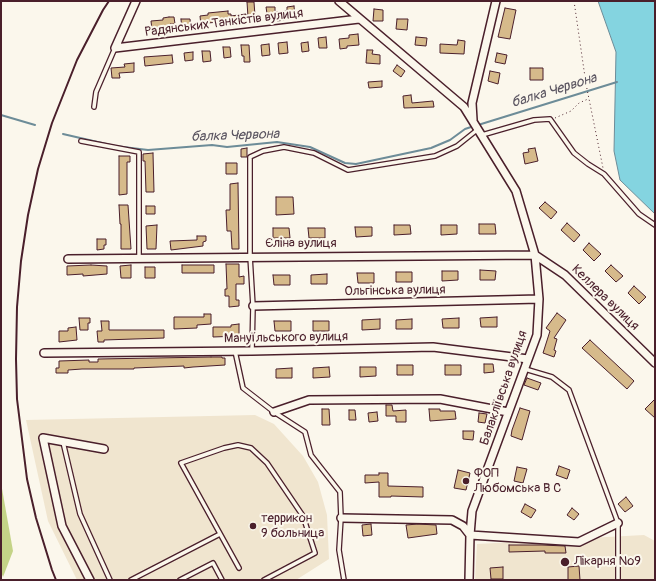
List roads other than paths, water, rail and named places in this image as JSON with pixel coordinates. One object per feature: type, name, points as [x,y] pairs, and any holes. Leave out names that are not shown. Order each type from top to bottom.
[{"type":"street","points":[[115,48],[136,1]]},
{"type":"street","points":[[339,1],[464,107],[473,120]]},
{"type":"street","points":[[473,120],[472,102],[496,1]]},
{"type":"street","name":"Радянських Танкістів вулиця","points":[[115,48],[359,19]]},
{"type":"street","name":"Балакліївська вулиця","points":[[468,580],[472,511],[537,335],[539,299],[535,255],[516,191],[473,120]]},
{"type":"street","name":"Єліна вулиця","points":[[68,259],[250,256],[535,255]]},
{"type":"street","name":"Келлера вулиця","points":[[535,255],[565,275],[655,363]]},
{"type":"street","name":"Ольгінська вулиця","points":[[253,306],[539,299]]},
{"type":"street","name":"Мануїльського вулиця","points":[[44,353],[252,351],[433,347],[528,359]]},
{"type":"street","points":[[274,412],[309,400],[440,399],[508,412]]},
{"type":"street","points":[[90,580],[62,526],[43,438],[104,449]]},
{"type":"street","points":[[341,518],[452,520],[463,526],[470,535],[579,542],[618,523]]},
{"type":"lane","points":[[94,107],[96,92],[115,48]]},
{"type":"lane","points":[[252,351],[253,306],[250,256],[250,157],[263,151],[284,147],[314,153],[348,170],[434,156],[458,146],[480,132],[534,120],[550,119],[574,153],[604,174],[639,214],[655,225]]},
{"type":"lane","points":[[81,141],[139,152],[139,257]]},
{"type":"lane","points":[[235,351],[243,388],[274,412],[305,432],[312,455],[340,492],[341,518],[339,550],[344,580]]},
{"type":"lane","points":[[525,369],[552,377],[569,390],[618,523],[618,580]]},
{"type":"lane","points":[[63,441],[80,514],[110,580]]},
{"type":"lane","points":[[239,568],[181,463],[224,448],[238,445],[252,448],[268,463],[303,516],[315,553],[264,580]]},
{"type":"lane","points":[[131,580],[220,534]]},
{"type":"lane","points":[[180,580],[213,563],[222,580]]},
{"type":"water","points":[[598,1],[655,1],[655,214],[620,180],[614,151],[616,52]]},
{"type":"waterway","name":"балка Червона","points":[[478,125],[617,82]]},
{"type":"waterway","name":"балка Червона","points":[[1,115],[35,125]]},
{"type":"waterway","name":"балка Червона","points":[[63,134],[115,146],[148,150],[212,145],[227,147],[277,142],[310,147],[345,163],[356,164],[431,148],[450,140],[465,129],[474,126]]},
{"type":"railway","points":[[56,580],[36,518],[27,479],[17,399],[17,307],[21,261],[28,215],[38,169],[52,123],[77,60],[109,1]]},
{"type":"place","name":"ФОП Любомська В С","points":[[466,481]]},
{"type":"place","name":"террикон 9 больница","points":[[253,526]]},
{"type":"place","name":"Лікарня №9","points":[[565,562]]}]
